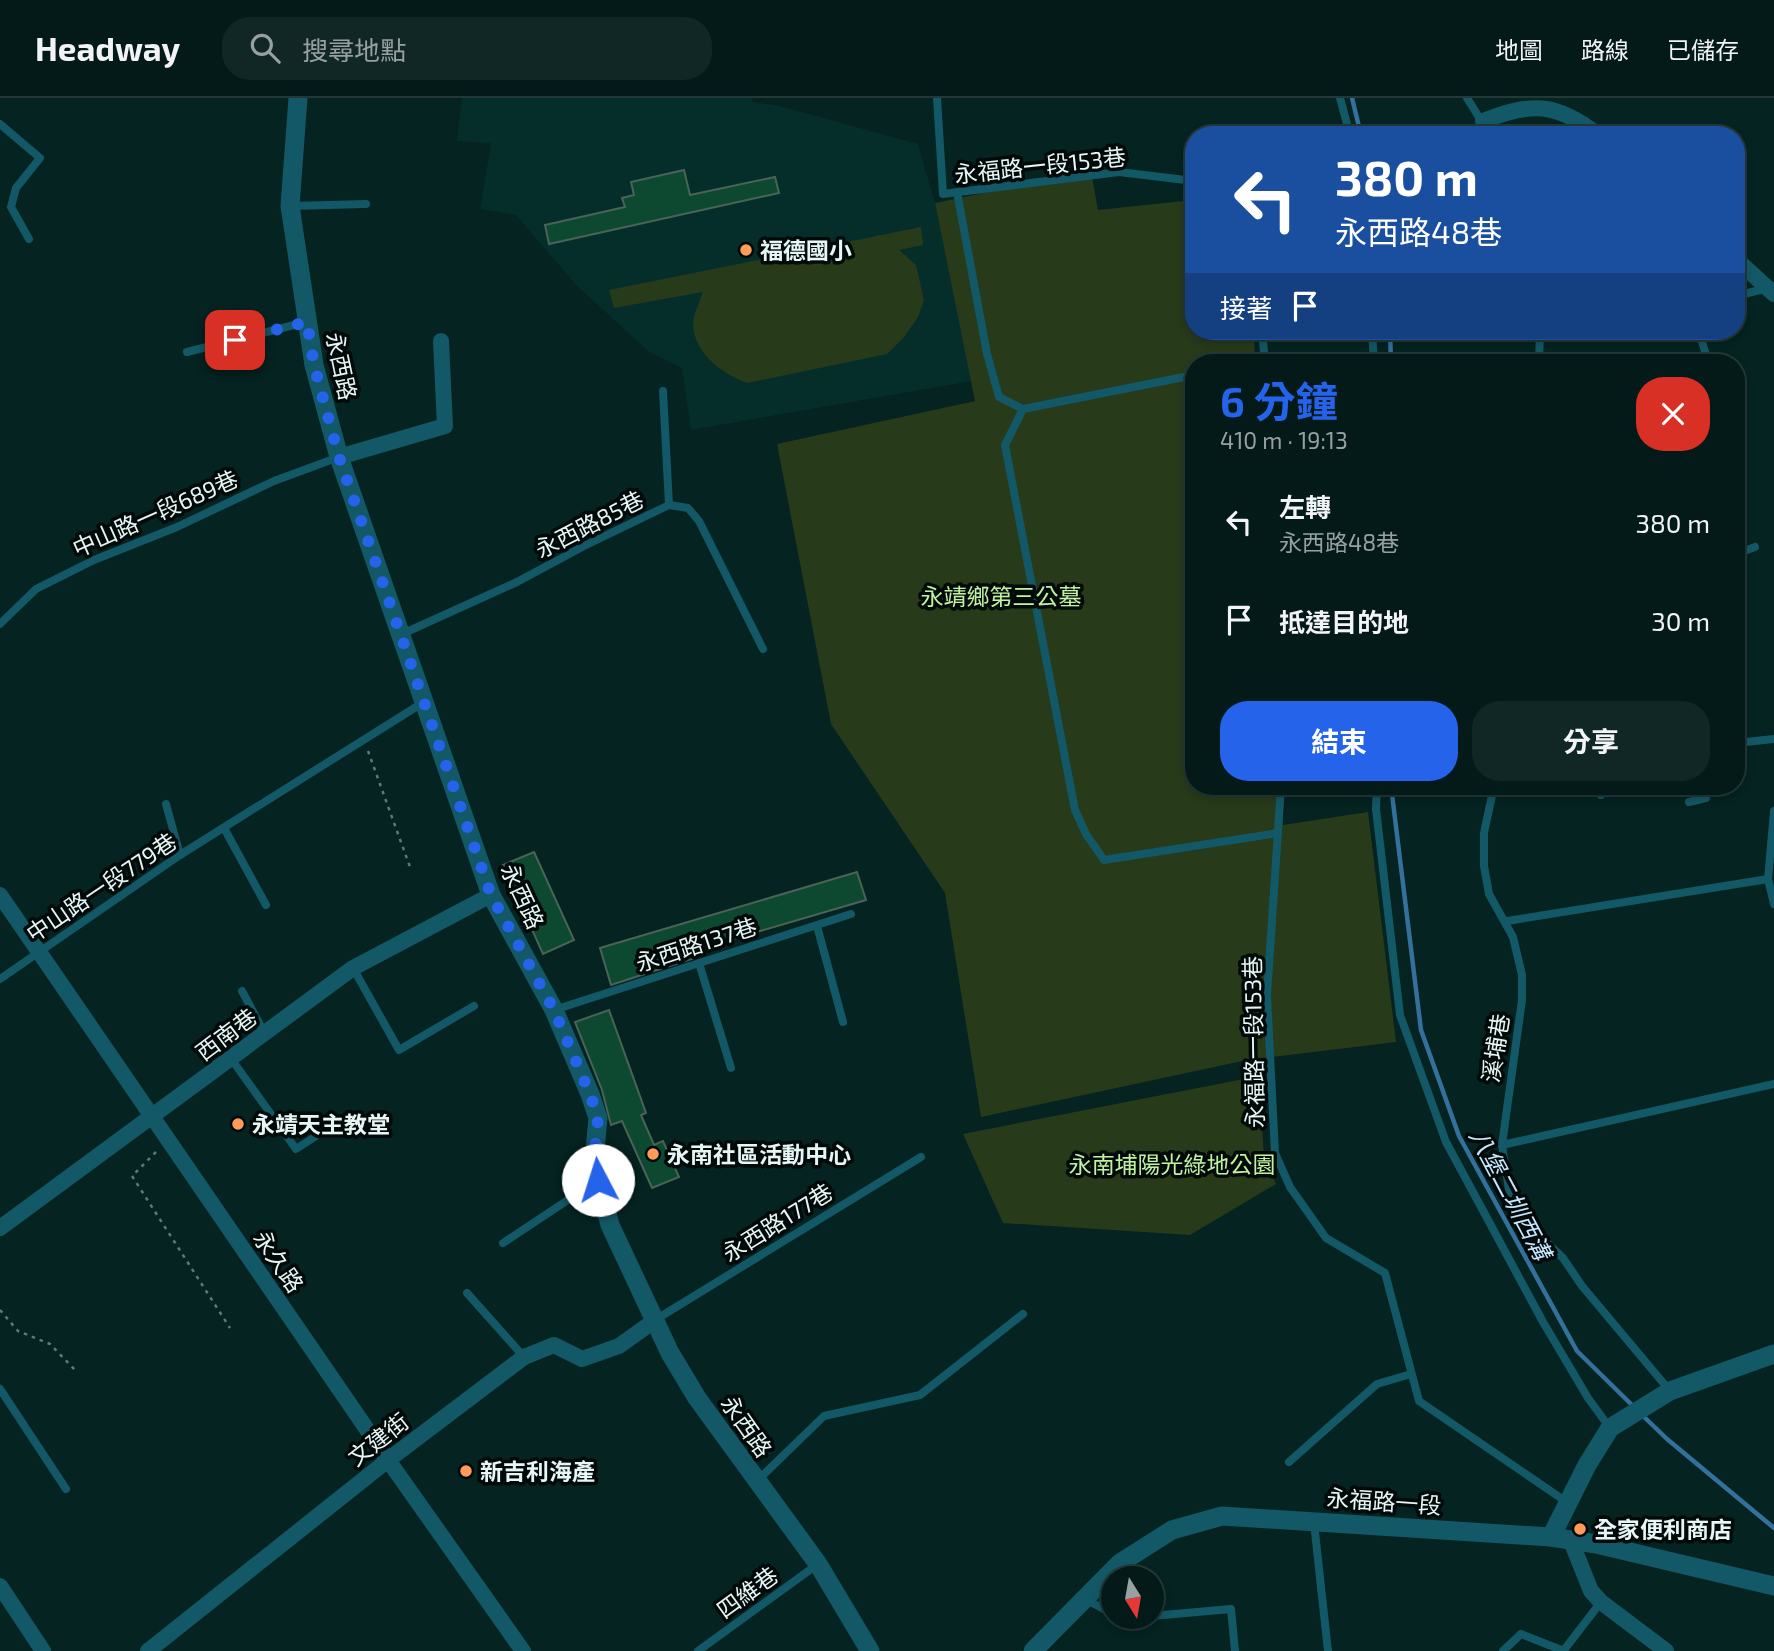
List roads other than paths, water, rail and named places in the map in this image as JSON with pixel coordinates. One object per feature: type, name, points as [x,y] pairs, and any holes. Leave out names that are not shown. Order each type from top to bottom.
[{"type":"street","name":"永西路","points":[[298,98],[290,206],[314,365],[339,457],[491,895],[554,1010],[598,1118],[595,1150],[598,1180],[610,1225],[654,1321],[697,1398],[818,1564],[870,1651]]},
{"type":"street","points":[[1490,126],[1514,109],[1534,106],[1557,111],[1586,126]]},
{"type":"street","points":[[1745,267],[1771,291]]},
{"type":"street","points":[[339,457],[445,426],[441,341]]},
{"type":"street","name":"永久路","points":[[0,895],[41,951],[387,1460],[523,1651]]},
{"type":"street","name":"西南巷","points":[[0,1228],[232,1060],[353,968],[491,895]]},
{"type":"street","name":"文建街","points":[[148,1651],[387,1460],[524,1357],[554,1345],[582,1359],[620,1346],[654,1321]]},
{"type":"street","points":[[1551,1537],[1567,1503],[1611,1428],[1670,1391],[1774,1354]]},
{"type":"street","name":"永福路一段","points":[[1033,1651],[1120,1563],[1172,1530],[1222,1516],[1551,1537],[1596,1544],[1774,1586]]},
{"type":"street","points":[[1571,1541],[1591,1591],[1601,1602],[1666,1651]]},
{"type":"street","points":[[0,1586],[43,1651]]},
{"type":"lane","name":"永福路一段153巷","points":[[937,98],[943,194],[1119,172],[1185,180]]},
{"type":"lane","points":[[1340,98],[1348,126]]},
{"type":"lane","points":[[1466,98],[1471,109],[1485,126]]},
{"type":"lane","points":[[0,124],[40,158],[16,188],[11,207],[29,239]]},
{"type":"lane","points":[[957,192],[987,354],[999,397],[1023,409],[1185,377]]},
{"type":"lane","points":[[290,206],[366,204]]},
{"type":"lane","points":[[1745,295],[1771,291]]},
{"type":"lane","points":[[187,352],[307,322]]},
{"type":"lane","points":[[663,391],[669,505]]},
{"type":"lane","points":[[1023,409],[1004,445],[1075,810],[1086,834],[1104,860],[1278,833]]},
{"type":"lane","name":"中山路一段689巷","points":[[0,624],[36,589],[94,559],[177,527],[274,481],[339,457]]},
{"type":"lane","name":"永西路85巷","points":[[402,634],[517,582],[669,505],[688,508],[699,521],[763,649]]},
{"type":"lane","points":[[1745,551],[1755,547]]},
{"type":"lane","name":"中山路一段779巷","points":[[0,979],[180,855],[424,702]]},
{"type":"lane","points":[[1745,742],[1774,740]]},
{"type":"lane","name":"永福路一段153巷","points":[[1280,795],[1267,995],[1275,1153],[1290,1187],[1326,1238],[1385,1273],[1419,1401],[1567,1503]]},
{"type":"lane","points":[[1377,795],[1377,821],[1399,1015],[1426,1090],[1446,1142],[1501,1247],[1588,1398],[1611,1428]]},
{"type":"lane","name":"溪埔巷","points":[[1492,795],[1485,833],[1484,866],[1489,894],[1507,921],[1522,975],[1522,1000],[1502,1145],[1511,1209],[1563,1258],[1582,1286],[1670,1391]]},
{"type":"lane","points":[[1689,802],[1706,798],[1706,795]]},
{"type":"lane","points":[[166,804],[180,855]]},
{"type":"lane","points":[[1774,811],[1768,879],[1774,904]]},
{"type":"lane","points":[[224,828],[265,905]]},
{"type":"lane","points":[[1507,921],[1768,879]]},
{"type":"lane","name":"永西路137巷","points":[[554,1010],[851,914]]},
{"type":"lane","points":[[817,926],[843,1021]]},
{"type":"lane","points":[[699,962],[731,1068]]},
{"type":"lane","points":[[353,968],[399,1050],[474,1006]]},
{"type":"lane","points":[[242,991],[265,1034]]},
{"type":"lane","points":[[232,1060],[296,1149],[324,1131]]},
{"type":"lane","points":[[1502,1145],[1774,1084]]},
{"type":"lane","name":"永西路177巷","points":[[654,1321],[921,1157]]},
{"type":"lane","points":[[503,1242],[598,1180]]},
{"type":"lane","points":[[467,1293],[524,1357]]},
{"type":"lane","points":[[757,1481],[824,1416],[920,1395],[1023,1314]]},
{"type":"lane","points":[[1289,1462],[1377,1384],[1411,1374]]},
{"type":"lane","points":[[0,1389],[66,1489]]},
{"type":"lane","points":[[1314,1520],[1328,1651]]},
{"type":"lane","name":"四維巷","points":[[698,1651],[818,1564]]},
{"type":"lane","points":[[1083,1598],[1101,1608]]},
{"type":"lane","points":[[1503,1651],[1521,1634],[1564,1650],[1601,1602]]},
{"type":"lane","points":[[1164,1615],[1231,1609],[1235,1651]]},
{"type":"waterway","name":"八堡二圳西溝","points":[[1352,98],[1359,126]]},
{"type":"waterway","name":"八堡二圳西溝","points":[[1390,340],[1391,354]]},
{"type":"waterway","name":"八堡二圳西溝","points":[[1392,795],[1421,1030],[1459,1136],[1577,1351],[1635,1408]]},
{"type":"waterway","name":"八堡二圳西溝","points":[[1641,1414],[1774,1528]]},
{"type":"place","name":"福德國小","points":[[746,250]]},
{"type":"place","name":"永靖天主教堂","points":[[238,1124]]},
{"type":"place","name":"永南社區活動中心","points":[[653,1154]]},
{"type":"place","name":"新吉利海產","points":[[466,1471]]},
{"type":"place","name":"全家便利商店","points":[[1580,1529]]},
{"type":"park label","name":"永靖鄉第三公墓","points":[[1001,596]]},
{"type":"park label","name":"永南埔陽光綠地公園","points":[[1172,1164]]}]
